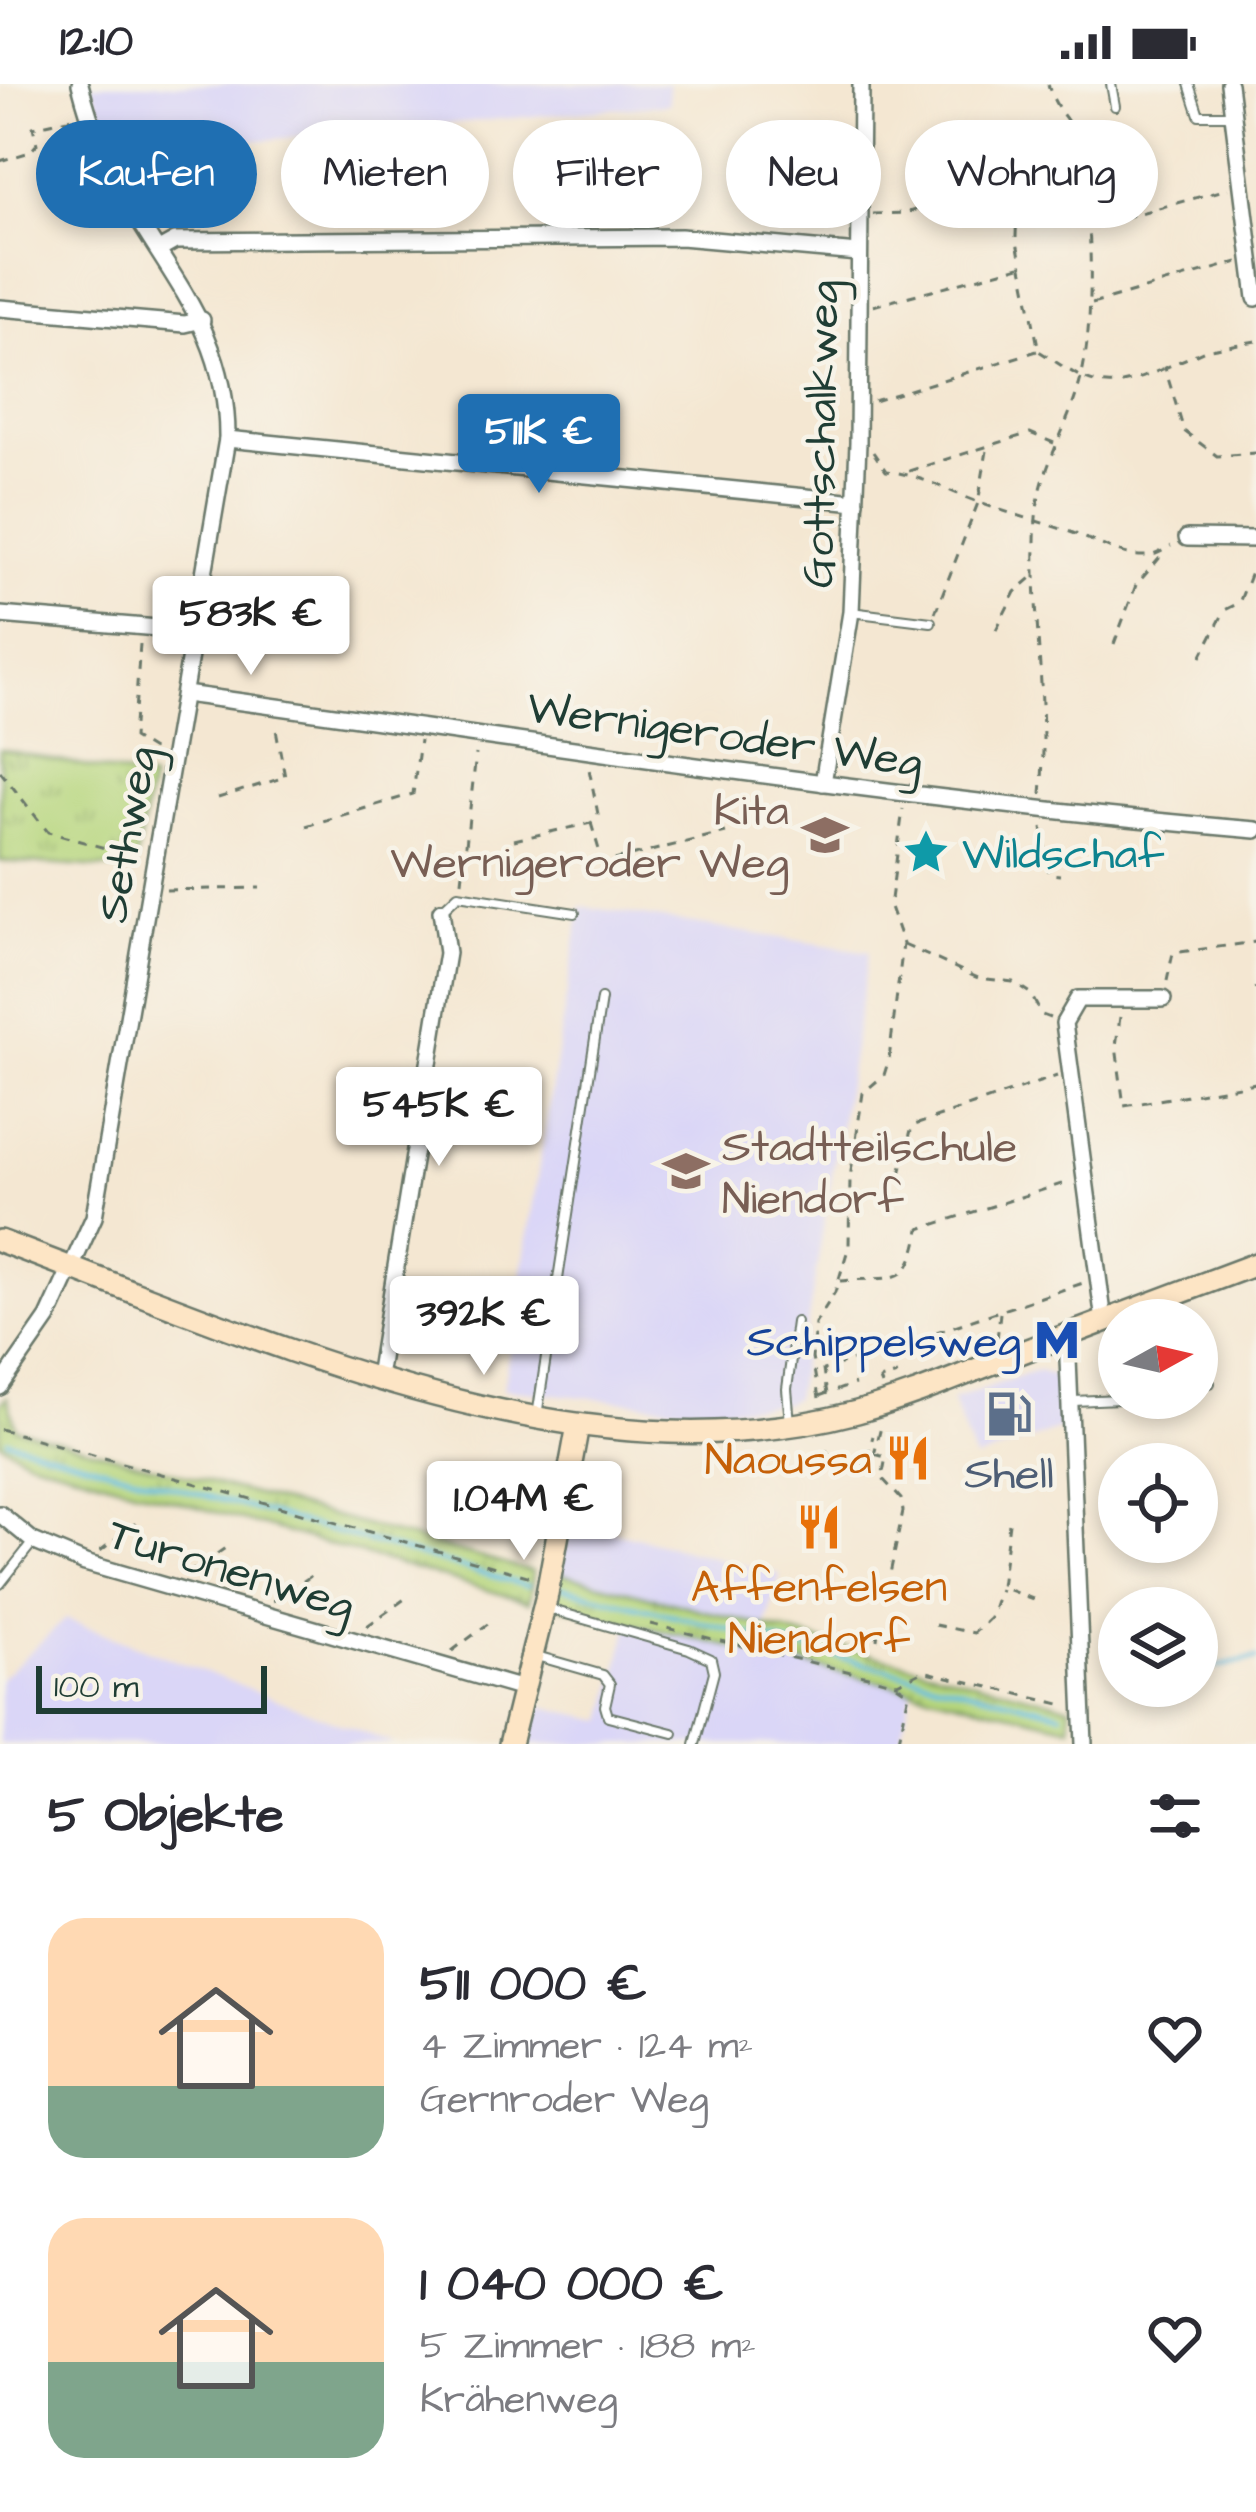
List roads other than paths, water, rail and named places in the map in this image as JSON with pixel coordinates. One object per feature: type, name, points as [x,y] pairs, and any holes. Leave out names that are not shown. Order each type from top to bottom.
[{"type":"street","name":"Sethweg","points":[[0,1387],[33,1342],[74,1268],[94,1217],[227,440],[222,375],[202,320],[114,178],[80,84]]},
{"type":"street","name":"Gottschalkweg","points":[[823,783],[851,612],[858,442],[861,84]]},
{"type":"street","points":[[1228,84],[1256,293]]},
{"type":"street","points":[[159,250],[176,241],[681,237],[858,253]]},
{"type":"street","points":[[0,308],[185,324],[202,320]]},
{"type":"street","points":[[227,440],[856,502]]},
{"type":"street","points":[[1187,538],[1256,538]]},
{"type":"street","points":[[0,616],[194,632]]},
{"type":"street","name":"Wernigeroder Weg","points":[[185,694],[904,795],[1256,830]]},
{"type":"street","points":[[378,1377],[447,953],[441,911]]},
{"type":"street","points":[[1101,1299],[1064,1023],[1078,999],[1163,999]]},
{"type":"street","points":[[0,1241],[253,1336],[378,1377],[493,1411],[578,1425],[696,1433],[790,1424],[872,1408],[1098,1324]]},
{"type":"street","points":[[1164,1299],[1256,1264]]},
{"type":"street","points":[[1067,1335],[1084,1744]]},
{"type":"street","points":[[511,1744],[550,1582],[578,1425]]},
{"type":"street","name":"Turonenweg","points":[[0,1514],[33,1541],[85,1563],[523,1689]]},
{"type":"lane","points":[[1111,84],[1115,106]]},
{"type":"lane","points":[[1189,84],[1199,115],[1231,115]]},
{"type":"lane","points":[[851,612],[932,622]]},
{"type":"lane","points":[[441,911],[458,895],[575,913]]},
{"type":"lane","points":[[536,1418],[601,999]]},
{"type":"lane","points":[[790,1424],[787,1389],[796,1322]]},
{"type":"lane","points":[[1073,1401],[1098,1400]]},
{"type":"lane","points":[[0,1584],[33,1541]]},
{"type":"lane","points":[[544,1608],[711,1659],[714,1672],[695,1744]]},
{"type":"lane","points":[[532,1654],[603,1675],[610,1684],[604,1706],[608,1716],[673,1733]]},
{"type":"waterway","points":[[7,1440],[527,1586]]},
{"type":"waterway","points":[[561,1587],[1061,1713]]},
{"type":"waterway","points":[[1218,1667],[1256,1659]]},
{"type":"place","name":"Kita Wernigeroder Weg","points":[[825,835]]},
{"type":"place","name":"Wildschaf","points":[[926,852]]},
{"type":"place","name":"Stadtteilschule Niendorf","points":[[686,1171]]},
{"type":"place","name":"Schippelsweg","points":[[1057,1340]]},
{"type":"place","name":"Shell","points":[[1009,1414]]},
{"type":"place","name":"Naoussa","points":[[908,1458]]},
{"type":"place","name":"Affenfelsen Niendorf","points":[[819,1527]]}]
